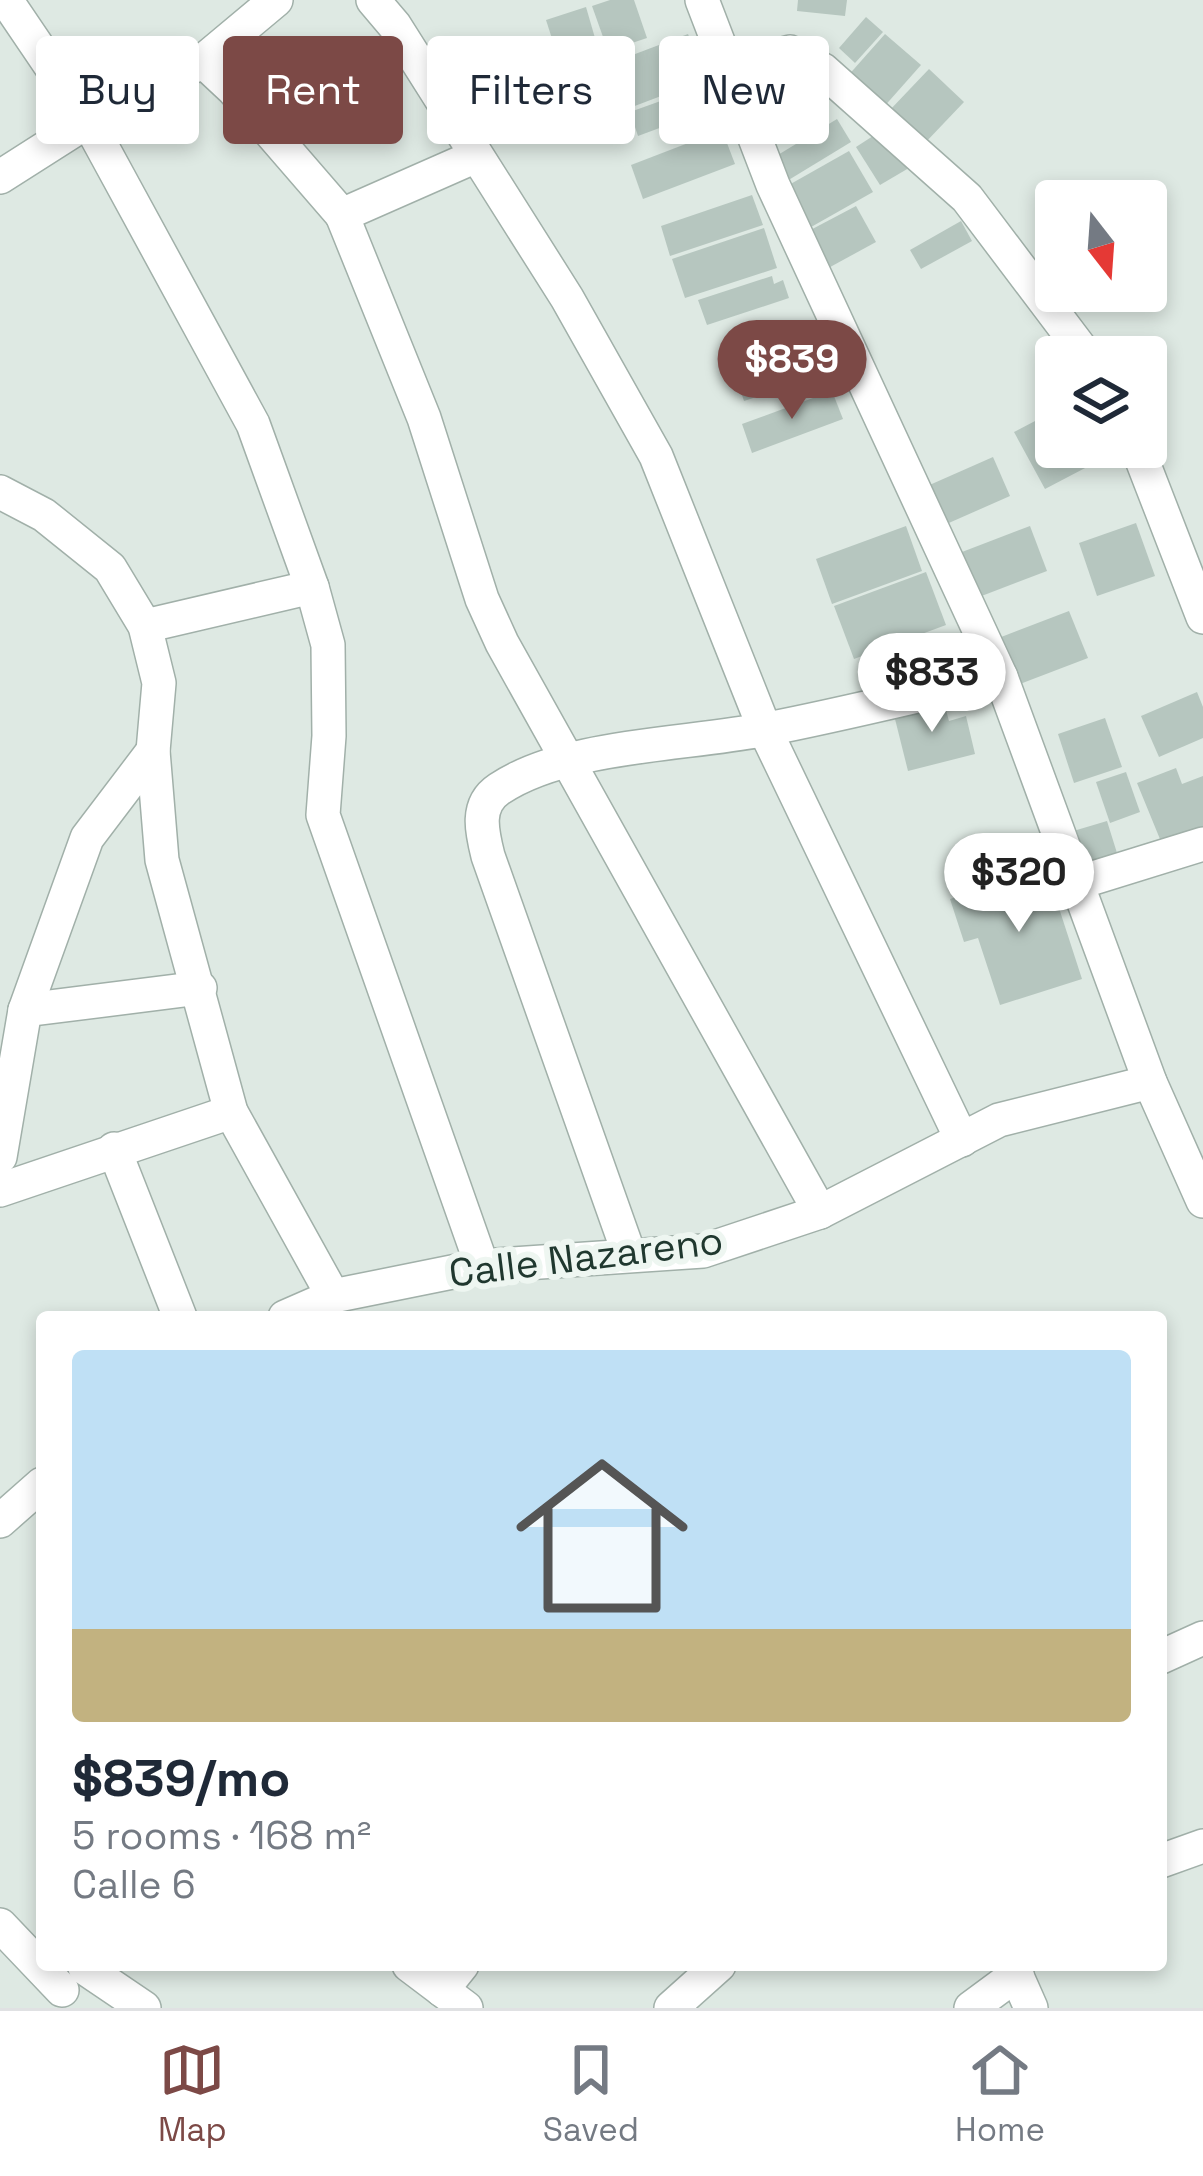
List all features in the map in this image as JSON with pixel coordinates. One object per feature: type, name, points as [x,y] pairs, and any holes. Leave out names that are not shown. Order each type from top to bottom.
[{"type":"street","points":[[6,0],[36,44]]},
{"type":"street","points":[[199,63],[276,0]]},
{"type":"street","points":[[374,0],[567,298],[656,456],[765,730],[962,1140]]},
{"type":"street","points":[[702,0],[716,36]]},
{"type":"street","points":[[202,61],[233,89],[342,215],[424,418],[482,599],[502,643],[820,1212]]},
{"type":"street","points":[[829,75],[967,198],[1072,336]]},
{"type":"street","points":[[0,177],[52,144]]},
{"type":"street","points":[[101,144],[254,424],[312,587],[328,646],[329,736],[323,815],[482,1266]]},
{"type":"street","points":[[757,144],[1001,677],[1150,1082],[1203,1201]]},
{"type":"street","points":[[342,215],[476,156]]},
{"type":"street","points":[[1145,468],[1203,617]]},
{"type":"street","points":[[0,492],[44,515],[110,568],[146,626],[159,683],[153,751],[162,860],[231,1112],[333,1296]]},
{"type":"street","points":[[146,626],[312,587]]},
{"type":"street","points":[[629,1254],[481,828],[484,808],[497,790],[567,760],[765,730],[1001,677]]},
{"type":"street","points":[[0,1156],[25,1010],[87,838],[153,751]]},
{"type":"street","points":[[1077,883],[1203,844]]},
{"type":"street","points":[[25,1010],[200,988]]},
{"type":"street","name":"Calle Nazareno","points":[[299,1311],[333,1296],[482,1266],[703,1251],[820,1212],[999,1120],[1150,1082]]},
{"type":"street","points":[[0,1190],[231,1112]]},
{"type":"street","points":[[114,1149],[178,1311]]},
{"type":"street","points":[[0,1521],[36,1489]]},
{"type":"street","points":[[1167,1654],[1203,1638]]},
{"type":"street","points":[[1167,1859],[1203,1846]]},
{"type":"street","points":[[0,1925],[36,1955]]},
{"type":"street","points":[[422,1971],[457,1988]]},
{"type":"street","points":[[671,2008],[712,1971]]},
{"type":"street","points":[[971,2008],[1014,1971]]},
{"type":"street","points":[[1015,1971],[1031,2008]]},
{"type":"street","points":[[70,1983],[144,2008]]},
{"type":"building","points":[[634,0],[647,38],[635,42],[635,36],[603,36],[592,6]]},
{"type":"building","points":[[798,0],[847,0],[845,16],[797,11]]},
{"type":"building","points":[[586,7],[594,36],[551,36],[546,20]]},
{"type":"building","points":[[866,17],[883,32],[855,63],[839,48]]},
{"type":"building","points":[[885,34],[921,65],[882,109],[846,78]]},
{"type":"building","points":[[659,45],[659,97],[635,106],[635,54]]},
{"type":"building","points":[[929,69],[964,102],[924,144],[889,111]]},
{"type":"building","points":[[659,102],[659,128],[638,136],[635,110]]},
{"type":"building","points":[[837,119],[851,142],[782,184],[768,161],[796,144],[829,144],[829,124]]},
{"type":"building","points":[[873,136],[914,165],[880,185],[856,147]]},
{"type":"building","points":[[686,144],[727,144],[735,164],[643,199],[631,165]]},
{"type":"building","points":[[849,151],[873,192],[804,231],[780,190]]},
{"type":"building","points":[[752,195],[763,225],[670,256],[661,226]]},
{"type":"building","points":[[856,206],[876,242],[821,272],[801,235]]},
{"type":"building","points":[[961,221],[972,241],[921,269],[910,250]]},
{"type":"building","points":[[764,228],[777,268],[685,298],[672,259]]},
{"type":"building","points":[[772,276],[774,284],[783,280],[789,298],[707,325],[698,300]]},
{"type":"building","points":[[808,330],[823,375],[744,401],[729,357]]},
{"type":"building","points":[[832,391],[843,419],[752,453],[742,424]]},
{"type":"building","points":[[1035,421],[1035,468],[1085,468],[1045,489],[1014,432]]},
{"type":"building","points":[[993,457],[1010,496],[942,526],[925,487]]},
{"type":"building","points":[[1136,523],[1155,576],[1097,596],[1079,543]]},
{"type":"building","points":[[906,526],[922,571],[832,604],[816,559]]},
{"type":"building","points":[[1030,526],[1047,571],[979,597],[962,552]]},
{"type":"building","points":[[926,572],[946,625],[854,659],[834,606]]},
{"type":"building","points":[[1069,611],[1088,658],[1015,686],[996,639]]},
{"type":"building","points":[[1197,692],[1203,707],[1203,738],[1159,757],[1141,716]]},
{"type":"building","points":[[943,699],[949,721],[966,716],[975,754],[908,771],[893,711]]},
{"type":"building","points":[[1105,718],[1122,767],[1074,783],[1058,734]]},
{"type":"building","points":[[1176,768],[1182,784],[1203,776],[1203,827],[1162,844],[1137,783]]},
{"type":"building","points":[[1126,772],[1140,812],[1110,823],[1096,782]]},
{"type":"building","points":[[1107,821],[1117,853],[1080,864],[1070,832]]},
{"type":"building","points":[[1046,868],[1082,979],[1000,1005],[978,938],[964,942],[950,899]]}]
